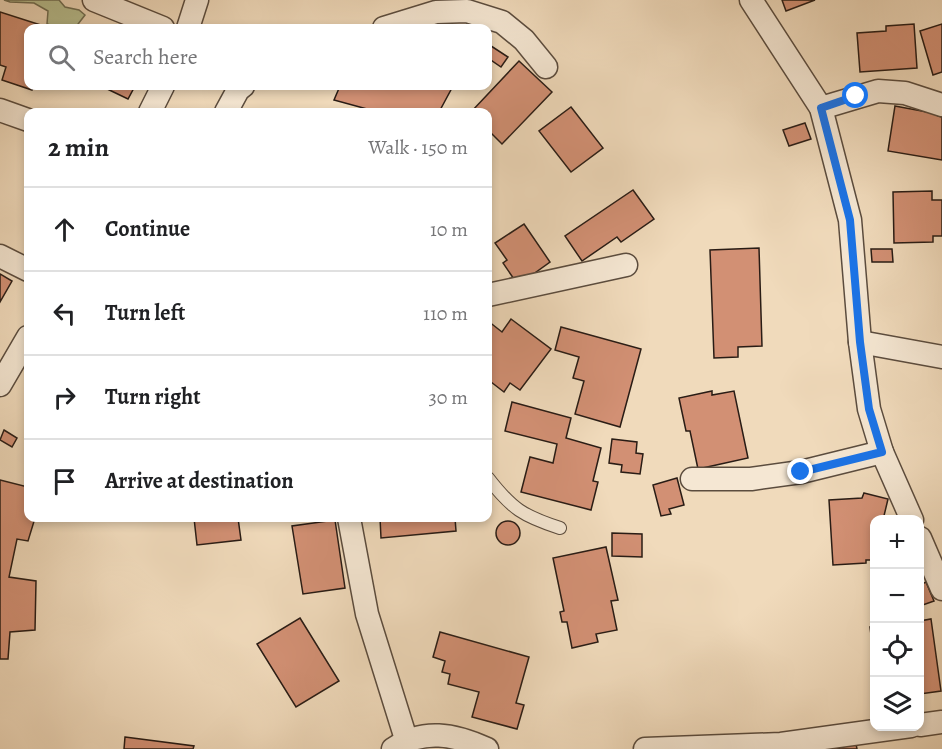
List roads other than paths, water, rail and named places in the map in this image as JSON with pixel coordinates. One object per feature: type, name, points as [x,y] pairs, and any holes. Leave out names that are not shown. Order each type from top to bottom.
[{"type":"street","points":[[94,0],[153,24]]},
{"type":"street","points":[[189,24],[197,0]]},
{"type":"street","points":[[752,0],[821,108],[850,220],[860,342],[869,409],[882,452],[910,515]]},
{"type":"street","points":[[397,24],[436,12],[467,11],[502,22],[524,40],[546,67]]},
{"type":"street","points":[[152,108],[161,90]]},
{"type":"street","points":[[228,108],[238,90]]},
{"type":"street","points":[[821,108],[878,91],[905,93],[942,105]]},
{"type":"street","points":[[0,110],[24,119]]},
{"type":"street","points":[[0,256],[24,268]]},
{"type":"street","points":[[492,294],[626,265]]},
{"type":"street","points":[[860,342],[942,357]]},
{"type":"street","points":[[0,385],[24,345]]},
{"type":"street","points":[[692,479],[751,478],[791,473],[882,452]]},
{"type":"street","points":[[350,522],[367,614],[399,744],[442,734],[487,749]]},
{"type":"street","points":[[924,547],[942,589]]},
{"type":"street","points":[[924,724],[942,722]]},
{"type":"street","points":[[645,749],[781,744],[875,731]]},
{"type":"lane","points":[[492,483],[517,511],[560,528]]}]
